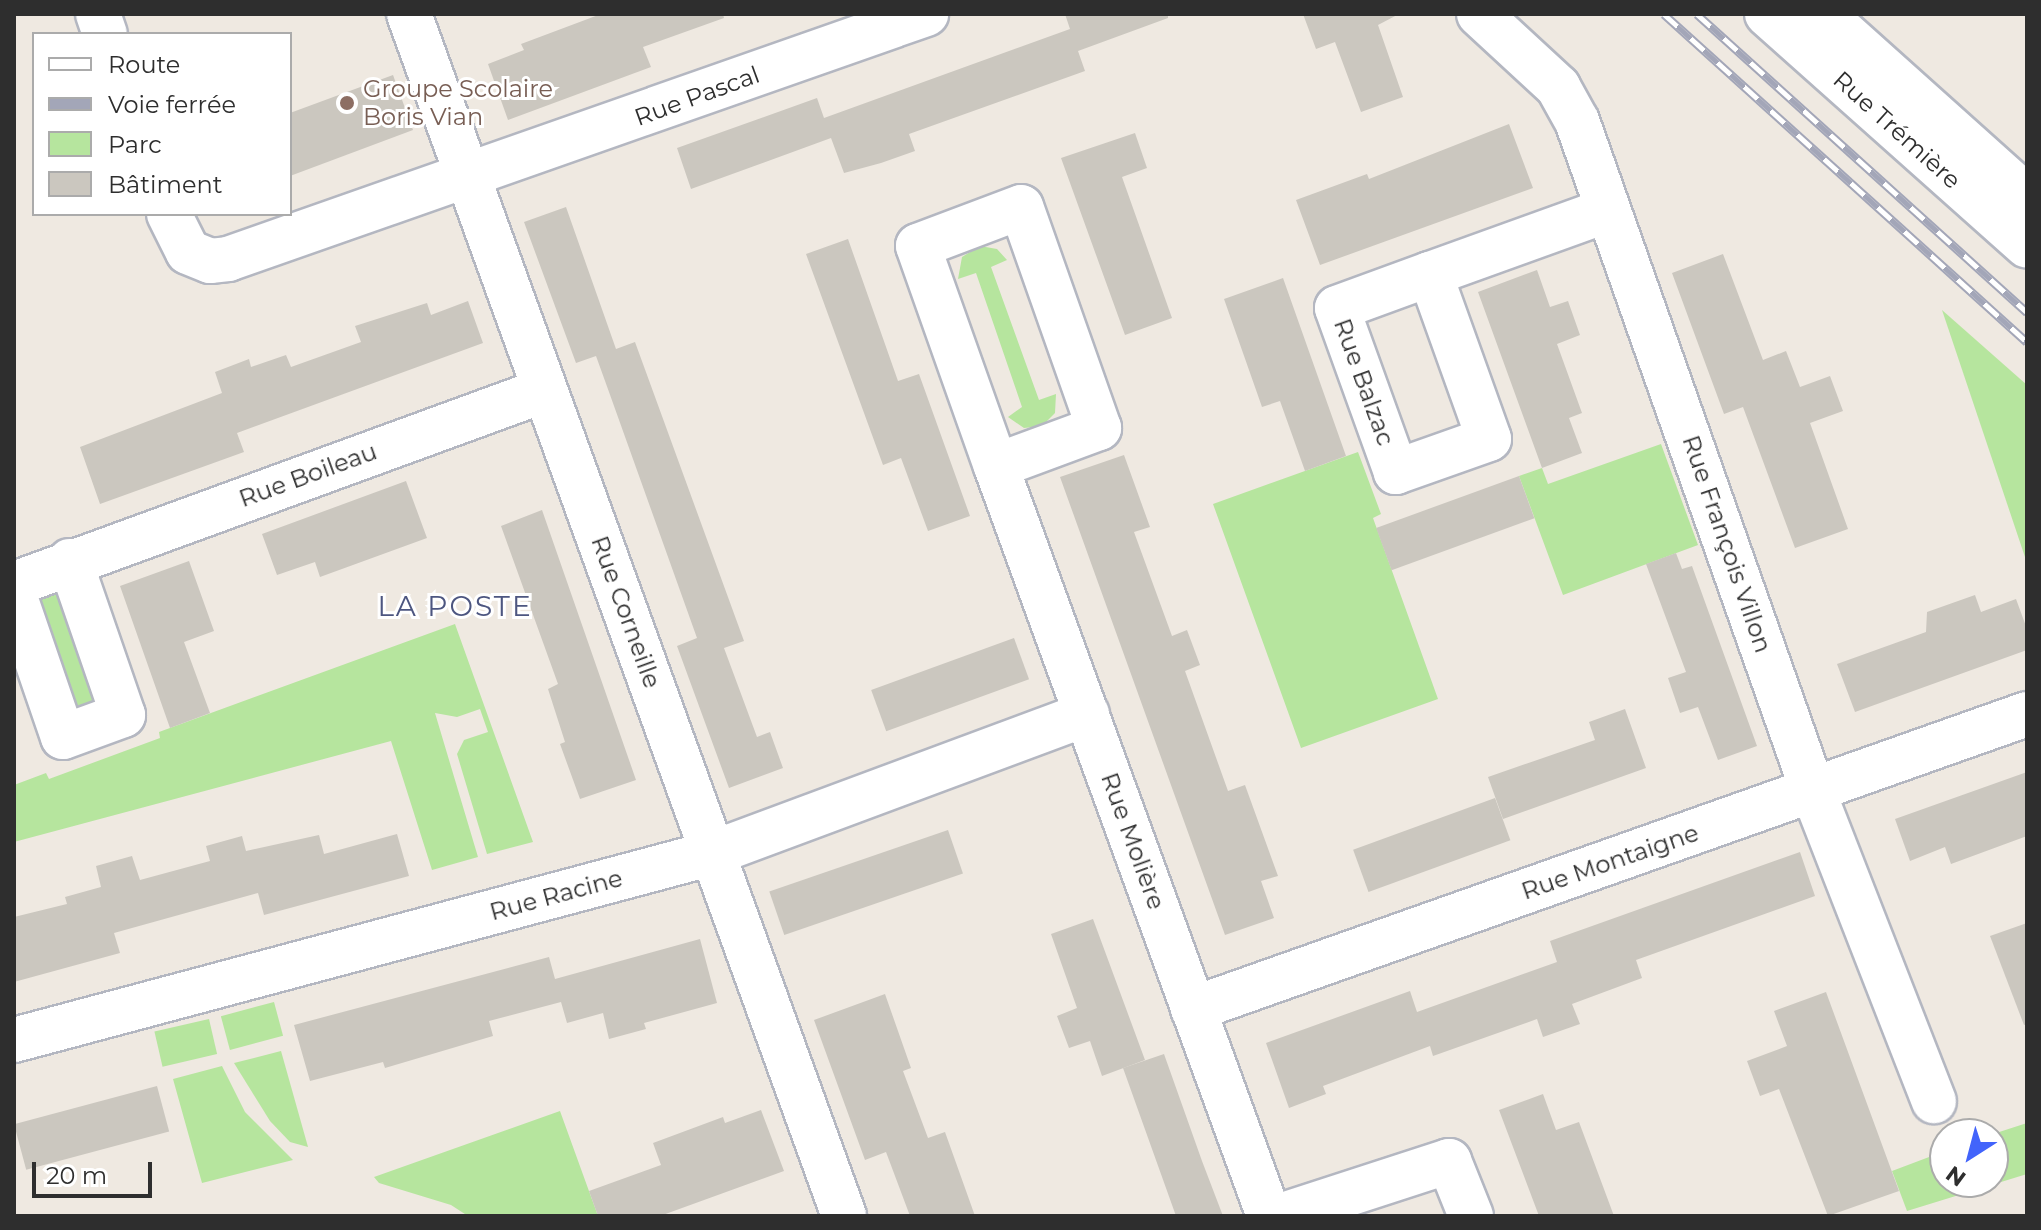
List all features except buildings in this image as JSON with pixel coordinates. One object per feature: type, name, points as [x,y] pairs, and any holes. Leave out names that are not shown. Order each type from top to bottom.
[{"type":"street","name":"Rue Corneille","points":[[409,14],[713,853],[838,1214]]},
{"type":"street","name":"Rue Pascal","points":[[170,216],[188,252],[210,261],[228,259],[926,14]]},
{"type":"street","name":"Rue François Villon","points":[[1479,14],[1568,103],[1813,791],[1934,1101]]},
{"type":"street","name":"Rue Trémière","points":[[1767,14],[2027,246]]},
{"type":"street","name":"Rue Trémière","points":[[1823,14],[2027,197]]},
{"type":"street","name":"Rue Molière","points":[[996,466],[1099,428],[1021,207],[918,246],[996,466],[1269,1216]]},
{"type":"street","points":[[1430,274],[1608,210]]},
{"type":"street","name":"Rue Boileau","points":[[14,584],[545,390]]},
{"type":"street","points":[[14,594],[63,737],[123,715],[70,561]]},
{"type":"street","name":"Rue Racine","points":[[14,1040],[713,853],[1087,714]]},
{"type":"street","name":"Rue Montaigne","points":[[1193,1009],[2027,714]]},
{"type":"street","points":[[1280,1216],[1449,1161],[1471,1216]]},
{"type":"green space","points":[[980,246],[997,249],[1007,260],[991,267],[1039,400],[1056,394],[1055,413],[1042,426],[1024,428],[1008,417],[1022,407],[976,273],[958,279],[962,257]]},
{"type":"green space","points":[[1942,310],[2027,385],[2027,563]]},
{"type":"green space","points":[[1661,444],[1698,545],[1563,595],[1519,476],[1542,468],[1548,484]]},
{"type":"green space","points":[[1358,452],[1381,514],[1373,518],[1438,699],[1301,748],[1213,504]]},
{"type":"green space","points":[[58,588],[98,704],[73,713],[33,596]]},
{"type":"green space","points":[[455,624],[533,842],[487,854],[457,754],[464,740],[488,732],[480,709],[457,717],[435,713],[478,857],[432,870],[391,741],[14,842],[14,785],[46,773],[49,779],[160,738],[159,732]]},
{"type":"green space","points":[[274,1002],[283,1036],[230,1050],[221,1016]]},
{"type":"green space","points":[[209,1019],[217,1054],[163,1067],[154,1032]]},
{"type":"green space","points":[[281,1051],[308,1147],[290,1142],[270,1121],[234,1063]]},
{"type":"green space","points":[[222,1066],[245,1112],[293,1160],[202,1183],[173,1079]]},
{"type":"green space","points":[[560,1111],[598,1216],[468,1216],[451,1205],[379,1183],[374,1177]]},
{"type":"green space","points":[[2027,1123],[2027,1174],[2009,1180],[2009,1129]]},
{"type":"green space","points":[[1929,1157],[1929,1198],[1949,1198],[1907,1211],[1892,1171]]},
{"type":"railway","points":[[1664,14],[2027,342]]},
{"type":"railway","points":[[1697,14],[2027,312]]},
{"type":"place","name":"Groupe Scolaire Boris Vian","points":[[347,103]]},
{"type":"district","name":"LA POSTE","points":[[455,606]]}]
